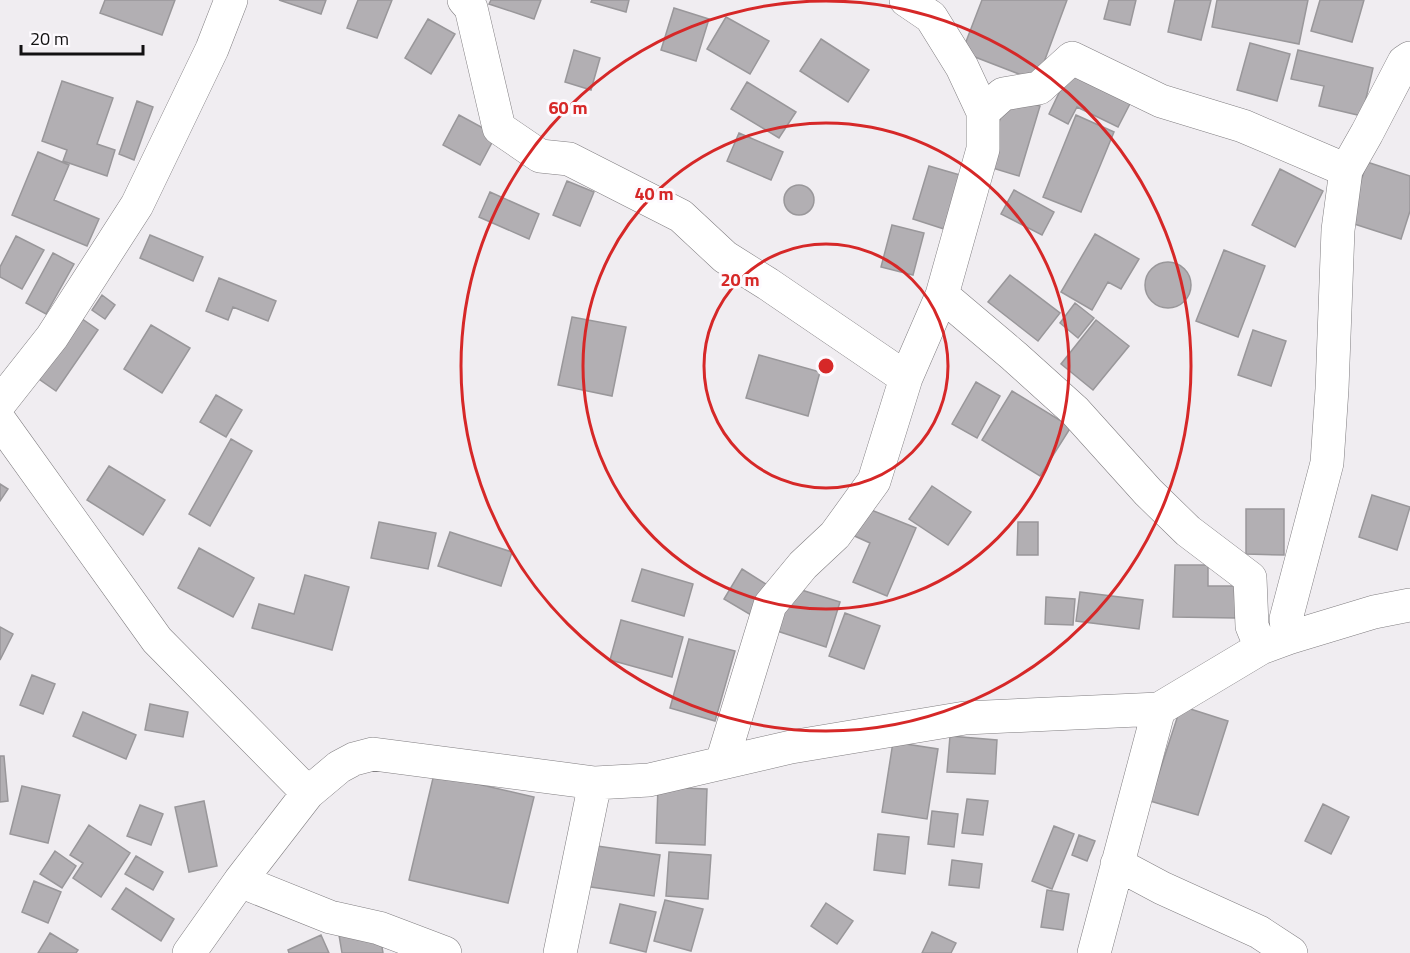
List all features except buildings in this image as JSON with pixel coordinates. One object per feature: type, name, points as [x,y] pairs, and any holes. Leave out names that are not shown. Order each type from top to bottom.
[{"type":"street","points":[[0,404],[52,337],[137,205],[212,49],[231,0]]},
{"type":"street","points":[[464,0],[471,8],[499,128],[540,156],[569,159],[681,216],[725,257],[906,378]]},
{"type":"street","points":[[722,762],[770,605],[803,565],[835,535],[874,481],[906,378],[942,295],[983,148],[983,112],[962,67],[931,17],[906,0]]},
{"type":"street","points":[[983,112],[1003,94],[1040,88],[1072,58],[1161,101],[1244,126],[1346,170]]},
{"type":"street","points":[[1274,643],[1287,619],[1327,463],[1338,230],[1346,170],[1404,62],[1410,58]]},
{"type":"street","points":[[942,295],[1075,411],[1148,492],[1188,531],[1250,578],[1252,626],[1274,643]]},
{"type":"street","points":[[0,421],[157,640],[308,793]]},
{"type":"street","points":[[189,953],[240,881],[308,793],[339,767],[354,759],[373,754],[595,783],[649,780],[791,747],[965,718],[1159,709],[1274,643],[1374,612],[1410,606]]},
{"type":"street","points":[[1094,953],[1159,709]]},
{"type":"street","points":[[560,953],[595,783]]},
{"type":"street","points":[[1118,864],[1162,888],[1259,932],[1291,953]]},
{"type":"street","points":[[240,881],[330,917],[379,928],[446,953]]}]
